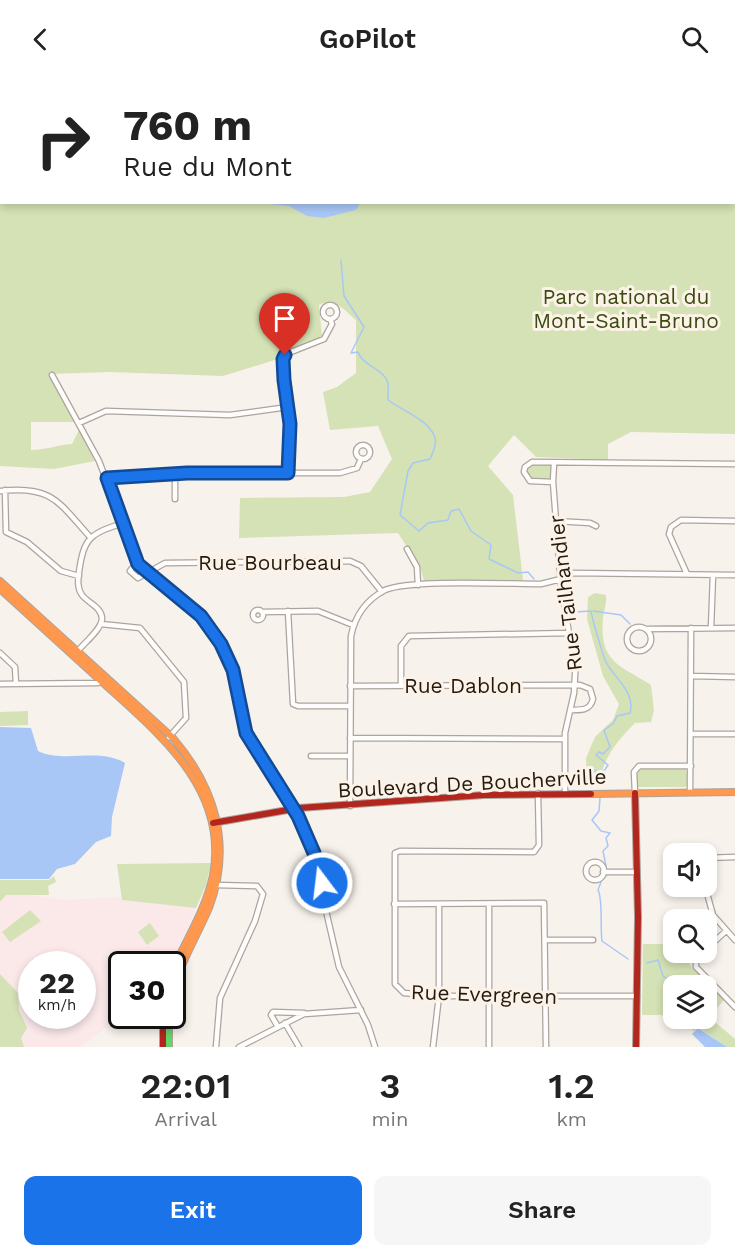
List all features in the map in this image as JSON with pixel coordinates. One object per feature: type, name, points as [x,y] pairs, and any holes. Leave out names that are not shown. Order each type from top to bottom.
[{"type":"street","points":[[288,473],[290,428],[283,358],[286,354],[325,338],[332,324],[330,319]]},
{"type":"street","points":[[52,375],[107,478],[137,562],[184,601],[215,633],[233,670],[246,733],[294,809],[316,860],[339,967],[361,1010],[375,1047]]},
{"type":"street","points":[[79,423],[106,411],[230,416],[288,407]]},
{"type":"street","points":[[107,478],[175,476],[187,473],[347,472],[357,468],[361,459]]},
{"type":"street","points":[[553,482],[530,480],[524,470],[532,462],[735,464]]},
{"type":"street","name":"Rue Tailhandier","points":[[554,464],[553,482],[561,579],[569,633],[576,658],[575,686],[565,739],[565,792]]},
{"type":"street","points":[[175,476],[176,499]]},
{"type":"street","points":[[79,576],[61,571],[27,542],[7,533],[4,528],[2,491],[55,498],[90,537]]},
{"type":"street","points":[[687,574],[669,534],[671,526],[681,520],[735,521]]},
{"type":"street","points":[[556,521],[590,523],[596,526]]},
{"type":"street","points":[[75,653],[100,624],[100,611],[80,591],[79,576],[83,548],[90,537],[123,523]]},
{"type":"street","points":[[407,549],[417,567],[418,585]]},
{"type":"street","name":"Rue Bourbeau","points":[[148,573],[167,563],[350,561],[361,566],[382,592]]},
{"type":"street","points":[[137,562],[131,568],[132,574],[138,578],[148,573]]},
{"type":"street","points":[[350,806],[351,636],[353,625],[365,606],[382,592],[394,587],[418,585],[541,584],[561,579],[572,573],[582,572],[735,575]]},
{"type":"street","points":[[711,628],[713,575]]},
{"type":"street","points":[[1,586],[168,737],[195,776],[206,798],[216,822],[221,851],[216,885],[186,958]]},
{"type":"street","points":[[288,611],[294,705],[350,706]]},
{"type":"street","points":[[262,612],[323,612],[353,625]]},
{"type":"street","points":[[100,624],[140,628],[183,681],[186,718],[168,737]]},
{"type":"street","points":[[646,629],[650,636],[648,646],[641,650],[631,648],[627,637],[631,630],[638,627],[646,629],[735,628]]},
{"type":"street","points":[[690,792],[692,628]]},
{"type":"street","points":[[401,685],[401,646],[409,636],[569,633]]},
{"type":"street","points":[[0,653],[15,667],[16,684]]},
{"type":"street","points":[[691,676],[735,677]]},
{"type":"street","points":[[0,684],[98,683],[103,679]]},
{"type":"street","name":"Rue Dablon","points":[[351,686],[575,686]]},
{"type":"street","points":[[570,710],[585,710],[593,700],[588,688],[575,686]]},
{"type":"street","points":[[691,734],[735,734]]},
{"type":"street","points":[[350,738],[565,739]]},
{"type":"street","points":[[311,756],[350,756]]},
{"type":"street","points":[[636,1047],[637,872],[634,774],[639,766],[691,766]]},
{"type":"street","name":"Boulevard De Boucherville","points":[[216,822],[294,809],[538,793],[735,792]]},
{"type":"street","name":"Rue Evergreen","points":[[538,793],[539,844],[534,852],[400,851],[395,853],[394,984],[404,993],[439,996],[637,996]]},
{"type":"street","points":[[181,951],[210,886],[215,853],[216,822]]},
{"type":"street","points":[[717,858],[735,857]]},
{"type":"street","points":[[603,872],[637,872]]},
{"type":"street","points":[[216,885],[255,885],[263,894],[255,921],[220,998],[216,1047]]},
{"type":"street","points":[[708,897],[711,910],[735,940]]},
{"type":"street","points":[[394,904],[545,904],[546,1047]]},
{"type":"street","points":[[433,1047],[439,996],[439,904]]},
{"type":"street","points":[[489,904],[489,1047]]},
{"type":"street","points":[[717,939],[726,931]]},
{"type":"street","points":[[545,940],[593,940]]},
{"type":"street","points":[[696,963],[696,967],[735,1007]]},
{"type":"street","points":[[278,1027],[272,1017],[273,1012],[309,1013],[361,1010]]},
{"type":"street","points":[[239,1047],[309,1013]]},
{"type":"street","points":[[285,1023],[299,1047]]},
{"type":"street","points":[[163,1029],[163,1047]]},
{"type":"street","points":[[169,1029],[169,1047]]},
{"type":"shaded area","points":[[0,895],[33,895],[64,900],[121,897],[122,900],[196,908],[178,951],[108,951],[108,1028],[81,1047],[0,1047]]},
{"type":"green space","name":"Parc national du Mont-Saint-Bruno","points":[[0,204],[735,204],[735,434],[631,432],[608,444],[608,460],[536,457],[514,435],[488,466],[513,495],[523,580],[424,581],[420,567],[398,533],[239,538],[240,498],[344,497],[370,492],[392,459],[378,426],[330,430],[323,392],[337,387],[356,373],[356,320],[335,304],[319,305],[322,337],[287,351],[281,358],[223,376],[110,372],[48,374],[75,422],[31,422],[31,450],[72,444],[79,430],[95,461],[54,469],[0,466]]},
{"type":"green space","points":[[532,462],[554,463],[553,482],[535,482],[527,478],[525,467]]},
{"type":"green space","points":[[595,593],[606,595],[603,633],[604,645],[608,654],[621,667],[651,685],[654,710],[651,722],[635,723],[616,744],[603,768],[600,786],[587,786],[586,758],[595,737],[613,720],[619,704],[603,676],[587,619],[588,597]]},
{"type":"green space","points":[[28,711],[28,725],[0,726],[0,712]]},
{"type":"green space","points":[[642,768],[686,769],[688,785],[685,787],[638,787],[637,773]]},
{"type":"green space","points":[[211,863],[206,885],[196,908],[122,900],[117,864]]},
{"type":"green space","points":[[54,876],[56,882],[48,886],[49,895],[6,895],[0,902],[0,880],[49,880]]},
{"type":"green space","points":[[30,910],[41,921],[10,942],[2,932]]},
{"type":"green space","points":[[150,923],[159,936],[147,945],[138,932]]},
{"type":"green space","points":[[643,944],[663,944],[663,963],[689,963],[699,975],[663,975],[662,1015],[642,1015]]},
{"type":"green space","points":[[0,974],[18,993],[18,1029],[26,1029],[21,1038],[24,1047],[0,1047]]},
{"type":"green space","points":[[717,993],[724,1000],[717,1008]]},
{"type":"green space","points":[[717,1024],[735,1039],[735,1047],[727,1047],[700,1029],[717,1029]]},
{"type":"water","points":[[271,204],[359,204],[356,210],[324,218],[307,216],[289,206]]},
{"type":"water","points":[[0,727],[31,728],[38,751],[48,755],[104,756],[125,763],[112,817],[111,836],[96,842],[75,864],[57,869],[49,879],[0,879]]},
{"type":"water","points":[[700,1029],[727,1047],[705,1047],[692,1034]]},
{"type":"waterway","points":[[341,260],[344,296],[364,327],[351,353],[358,352],[363,360],[384,376],[388,385],[388,400],[426,424],[435,438],[435,447],[430,459],[413,463],[408,471],[400,515],[419,531],[428,523],[448,520],[451,511],[459,509],[471,531],[491,545],[489,559],[518,573],[528,572],[534,579]]},
{"type":"waterway","points":[[574,612],[591,611],[606,662],[630,698],[630,713],[617,716],[613,724],[604,730],[610,747],[603,754],[599,752],[596,755],[608,765],[604,771],[594,771],[599,784]]},
{"type":"waterway","points":[[593,611],[621,615],[630,624]]},
{"type":"waterway","points":[[600,798],[599,811],[592,820],[601,831],[610,833],[606,838],[608,846],[603,851],[606,866]]},
{"type":"waterway","points":[[601,882],[598,890],[602,941],[628,959]]},
{"type":"waterway","points":[[647,963],[658,960],[663,976]]},
{"type":"traffic: fast","points":[[169,1029],[169,1047]]},
{"type":"traffic: slow","points":[[0,581],[173,738],[200,776],[216,818],[219,862],[216,885],[209,908],[186,956]]},
{"type":"traffic: slow","points":[[0,589],[145,721],[166,742],[200,789],[210,815],[215,844],[213,875],[201,912],[182,951]]},
{"type":"traffic: slow","points":[[591,794],[735,792]]},
{"type":"traffic: jam","points":[[635,793],[638,917],[636,1047]]},
{"type":"traffic: jam","points":[[213,823],[299,808],[484,795],[591,794]]},
{"type":"traffic: jam","points":[[163,1029],[163,1047]]},
{"type":"route","points":[[285,355],[283,359],[284,380],[290,424],[288,473],[187,473],[175,476],[107,478],[138,564],[201,616],[221,644],[233,670],[246,733],[298,816],[314,853],[322,883]]}]
